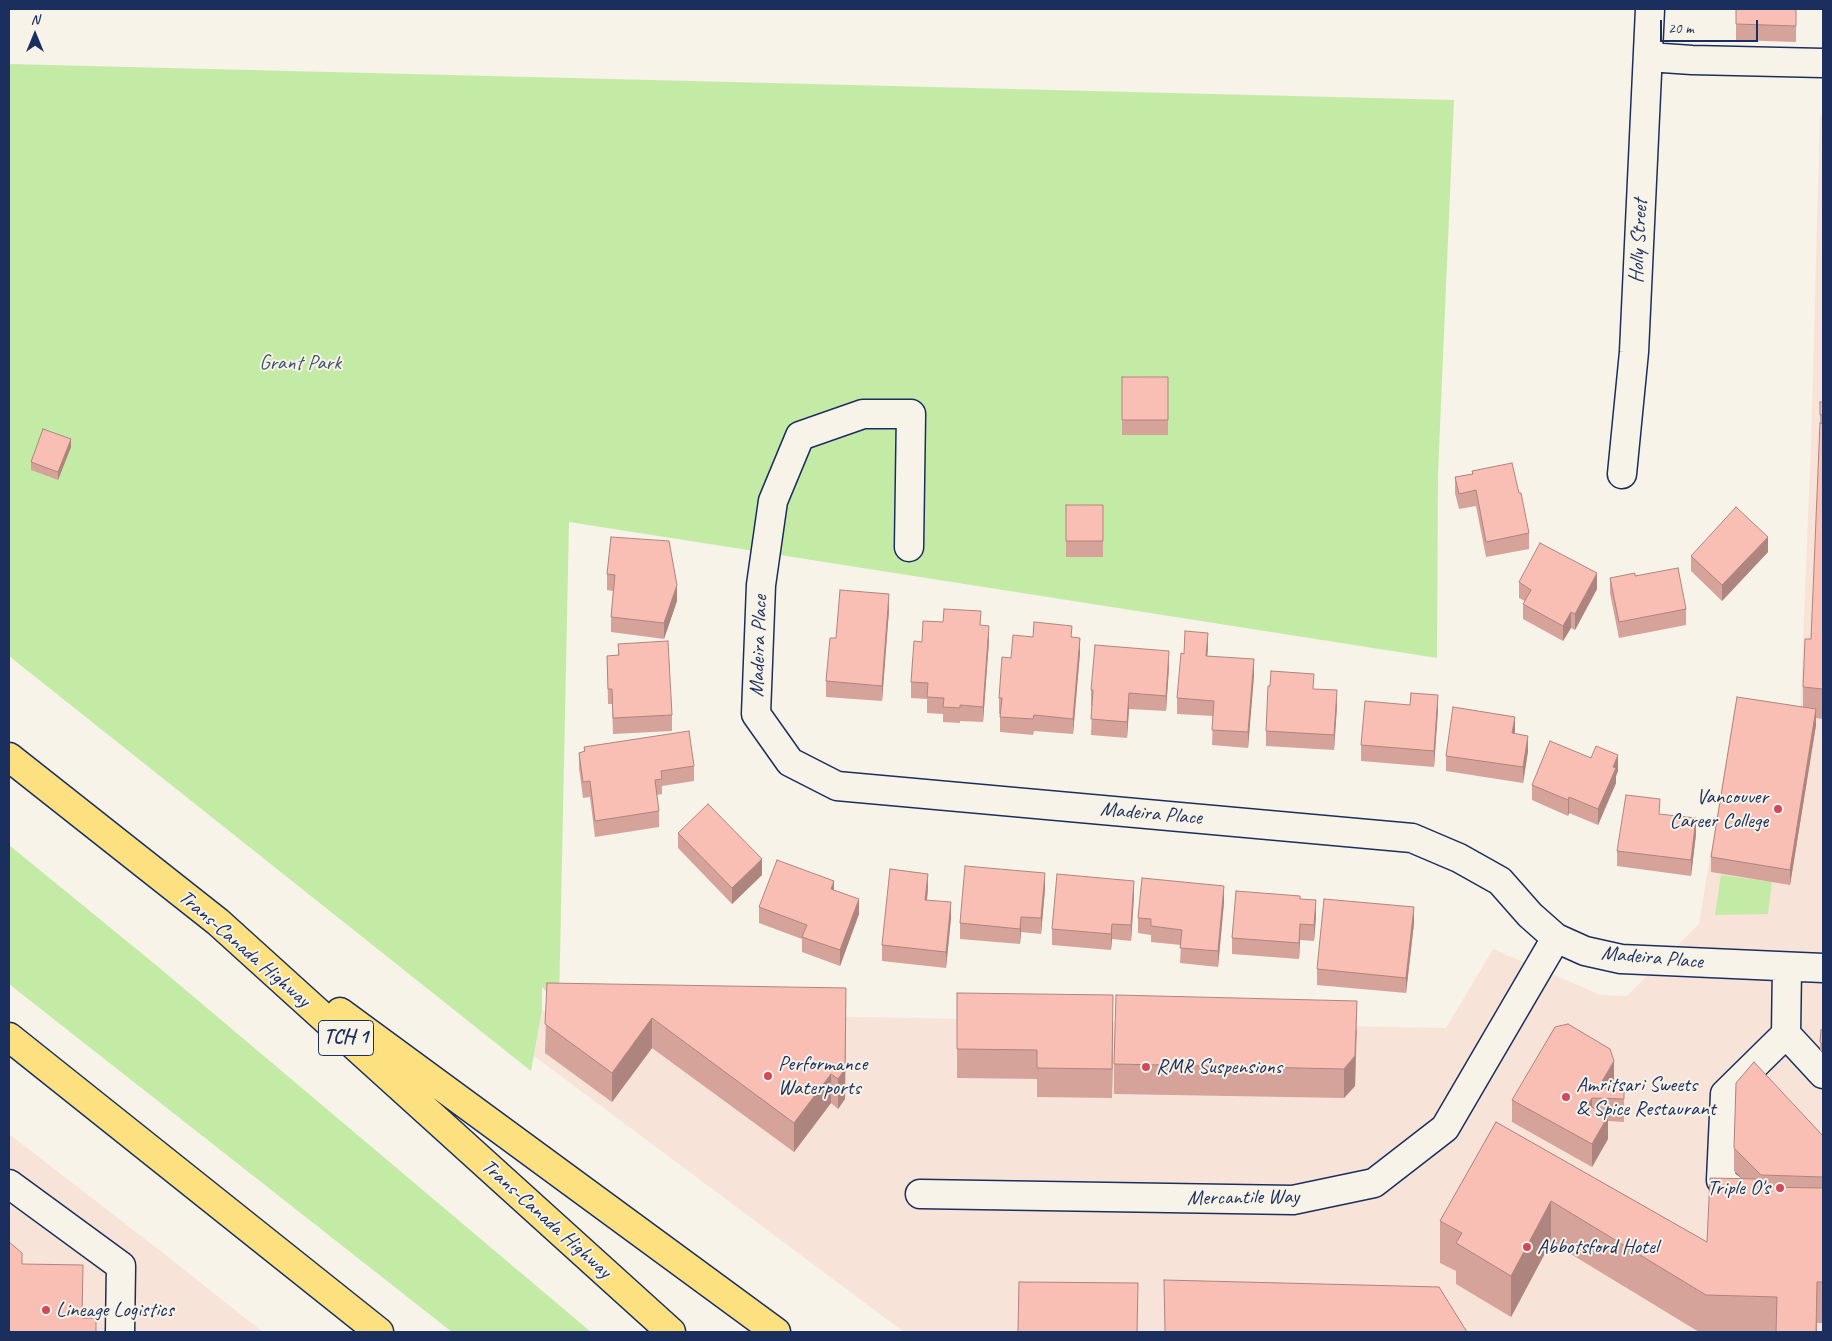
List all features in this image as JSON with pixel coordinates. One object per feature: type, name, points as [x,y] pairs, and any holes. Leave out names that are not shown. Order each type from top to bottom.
[{"type":"highway","name":"Trans-Canada Highway","points":[[9,757],[218,922],[671,1332]]},
{"type":"highway","points":[[218,922],[776,1332]]},
{"type":"highway","points":[[9,1037],[379,1332]]},
{"type":"street","name":"Holly Street","points":[[1622,474],[1634,352],[1650,9]]},
{"type":"street","points":[[1648,58],[1823,63]]},
{"type":"street","name":"Madeira Place","points":[[909,548],[910,414],[863,414],[800,436],[773,501],[762,584],[756,714],[790,762],[837,786],[1412,838],[1459,858],[1500,881],[1530,915],[1556,938],[1584,951],[1621,960],[1823,968]]},
{"type":"street","name":"Mercantile Way","points":[[920,1194],[1293,1200],[1374,1184],[1445,1128],[1556,938]]},
{"type":"street","points":[[1787,967],[1786,1034],[1823,1074]]},
{"type":"street","points":[[1786,1034],[1725,1094],[1721,1180],[1754,1206],[1823,1207]]},
{"type":"street","points":[[9,1184],[121,1266],[120,1332]]},
{"type":"shaded area","points":[[1820,116],[1823,116],[1823,1332],[904,1332],[534,1056],[542,1011],[1446,1028],[1493,949],[1601,995],[1627,996],[1699,924],[1735,704],[1800,716],[1811,443]]},
{"type":"shaded area","points":[[9,1134],[163,1253],[263,1332],[9,1332]]},
{"type":"green space","name":"Grant Park","points":[[9,64],[1454,100],[1438,474],[1437,658],[569,522],[559,1005],[542,987],[542,1011],[531,1071],[9,656]]},
{"type":"green space","points":[[9,845],[156,965],[591,1332],[452,1332],[9,984]]},
{"type":"green space","points":[[1721,875],[1772,882],[1768,914],[1715,915]]},
{"type":"building","points":[[1736,9],[1796,9],[1796,26],[1736,24]]},
{"type":"building","points":[[1122,377],[1168,377],[1168,420],[1122,420]]},
{"type":"building","points":[[1820,402],[1823,402],[1823,415],[1820,415]]},
{"type":"building","points":[[1820,423],[1823,424],[1823,689],[1803,687],[1805,639],[1811,639]]},
{"type":"building","points":[[43,429],[71,439],[58,472],[31,462]]},
{"type":"building","points":[[1512,463],[1519,493],[1521,493],[1529,533],[1486,542],[1476,490],[1459,494],[1455,477],[1473,474],[1472,471]]},
{"type":"building","points":[[1066,505],[1103,505],[1103,541],[1066,541]]},
{"type":"building","points":[[1736,507],[1768,537],[1722,585],[1691,556]]},
{"type":"building","points":[[611,537],[669,541],[677,585],[664,623],[611,617],[615,575],[607,574]]},
{"type":"building","points":[[1540,543],[1597,573],[1575,614],[1571,612],[1563,626],[1523,604],[1531,590],[1519,582]]},
{"type":"building","points":[[1678,568],[1686,609],[1619,622],[1610,578],[1635,573],[1635,576]]},
{"type":"building","points":[[840,590],[889,594],[882,686],[826,681],[830,638],[836,638]]},
{"type":"building","points":[[944,609],[981,611],[980,625],[989,626],[983,707],[960,705],[960,708],[943,707],[944,698],[927,697],[928,683],[911,682],[914,641],[922,642],[923,621],[943,622]]},
{"type":"building","points":[[1034,622],[1072,626],[1071,637],[1080,638],[1073,719],[1034,715],[1033,719],[1000,717],[1002,698],[999,698],[1002,657],[1011,658],[1013,635],[1033,637]]},
{"type":"building","points":[[1185,631],[1208,633],[1206,656],[1254,659],[1248,732],[1212,730],[1214,701],[1177,698],[1181,653],[1184,654]]},
{"type":"building","points":[[668,641],[672,715],[613,718],[612,689],[608,689],[607,656],[619,655],[618,644]]},
{"type":"building","points":[[1095,645],[1169,651],[1166,696],[1129,693],[1127,722],[1091,719],[1093,690],[1091,690]]},
{"type":"building","points":[[1271,671],[1314,674],[1313,689],[1337,690],[1334,735],[1266,731],[1268,686],[1270,686]]},
{"type":"building","points":[[1411,693],[1438,695],[1434,751],[1361,745],[1365,701],[1410,705]]},
{"type":"building","points":[[1737,697],[1816,709],[1790,870],[1711,857]]},
{"type":"building","points":[[1453,707],[1515,717],[1512,733],[1528,736],[1523,767],[1446,756]]},
{"type":"building","points":[[689,731],[694,766],[661,771],[662,779],[655,780],[659,811],[595,821],[590,781],[583,782],[579,753],[585,751],[584,747]]},
{"type":"building","points":[[1550,741],[1591,758],[1596,746],[1618,755],[1613,767],[1616,768],[1598,809],[1569,797],[1568,800],[1532,785]]},
{"type":"building","points":[[1626,795],[1660,799],[1659,814],[1696,818],[1691,860],[1617,851]]},
{"type":"building","points":[[708,804],[762,859],[732,888],[678,833]]},
{"type":"building","points":[[777,860],[834,881],[831,889],[859,899],[840,950],[802,937],[807,925],[759,907]]},
{"type":"building","points":[[965,866],[1045,873],[1041,918],[1021,917],[1020,929],[960,923]]},
{"type":"building","points":[[890,869],[928,874],[925,900],[951,902],[946,952],[882,945]]},
{"type":"building","points":[[1057,874],[1134,881],[1131,925],[1112,924],[1111,934],[1052,929]]},
{"type":"building","points":[[1142,878],[1224,886],[1218,951],[1180,948],[1182,930],[1151,926],[1151,919],[1138,918]]},
{"type":"building","points":[[1236,891],[1300,896],[1300,899],[1316,900],[1314,925],[1300,924],[1299,943],[1232,938]]},
{"type":"building","points":[[1324,899],[1414,907],[1406,978],[1317,969]]},
{"type":"building","name":"Performance Waterports","points":[[547,983],[846,988],[845,1069],[838,1079],[831,1074],[794,1123],[652,1018],[612,1073],[545,1024]]},
{"type":"building","points":[[957,993],[1113,995],[1112,1069],[1037,1068],[1037,1050],[957,1049]]},
{"type":"building","points":[[1116,995],[1357,1001],[1355,1056],[1344,1069],[1114,1064]]},
{"type":"building","name":"Amritsari Sweets & Spice Restaurant","points":[[1568,1024],[1610,1049],[1614,1061],[1598,1088],[1624,1089],[1624,1099],[1592,1098],[1588,1105],[1608,1116],[1592,1144],[1512,1100],[1555,1027]]},
{"type":"building","points":[[1821,1030],[1823,1030],[1823,1045],[1820,1042]]},
{"type":"building","points":[[1754,1062],[1823,1136],[1823,1177],[1761,1175],[1734,1148],[1736,1083]]},
{"type":"building","points":[[1496,1122],[1707,1242],[1710,1178],[1756,1179],[1755,1187],[1823,1188],[1823,1282],[1817,1282],[1816,1332],[1776,1332],[1777,1297],[1706,1295],[1551,1201],[1511,1276],[1456,1243],[1462,1233],[1440,1221]]},
{"type":"building","name":"Lineage Logistics","points":[[9,1242],[22,1253],[22,1264],[83,1265],[82,1318],[96,1318],[96,1332],[9,1332]]},
{"type":"building","points":[[1164,1280],[1439,1287],[1467,1332],[1165,1332]]},
{"type":"building","points":[[1019,1282],[1138,1283],[1137,1332],[1018,1332]]},
{"type":"place","name":"Vancouver Career College","points":[[1778,809]]},
{"type":"place","name":"RMR Suspensions","points":[[1146,1067]]},
{"type":"place","name":"Performance Waterports","points":[[768,1076]]},
{"type":"place","name":"Amritsari Sweets & Spice Restaurant","points":[[1566,1097]]},
{"type":"place","name":"Triple O's","points":[[1780,1188]]},
{"type":"place","name":"Abbotsford Hotel","points":[[1527,1247]]},
{"type":"place","name":"Lineage Logistics","points":[[46,1310]]}]
